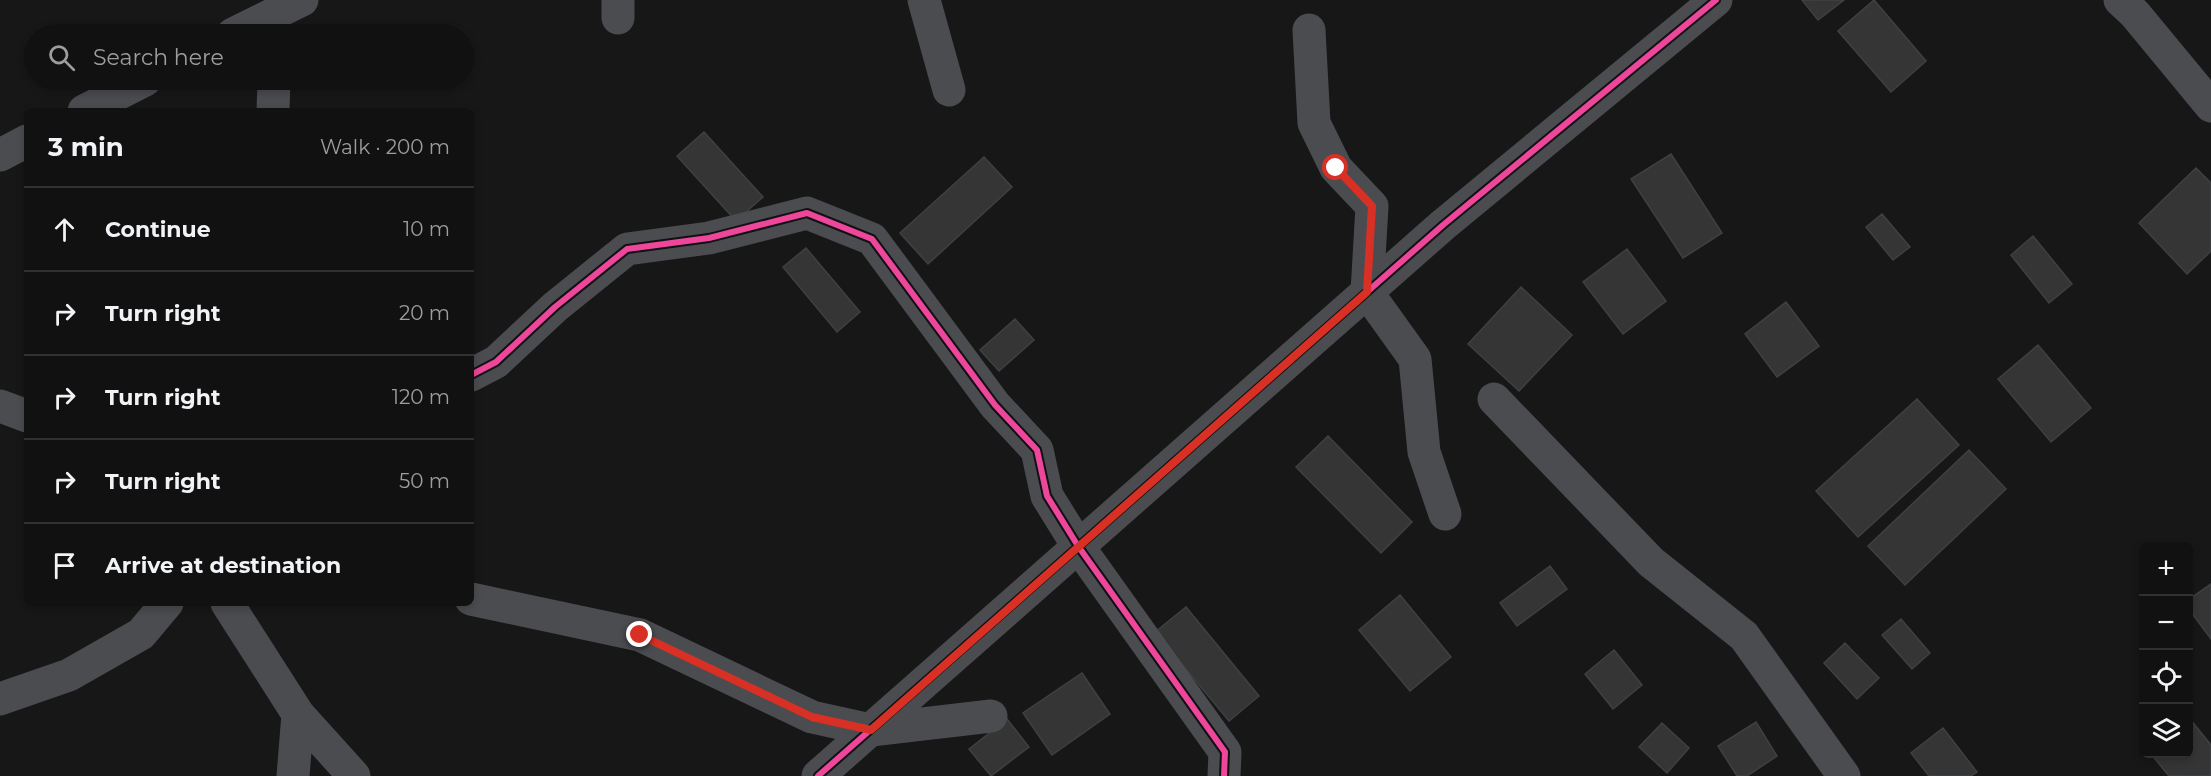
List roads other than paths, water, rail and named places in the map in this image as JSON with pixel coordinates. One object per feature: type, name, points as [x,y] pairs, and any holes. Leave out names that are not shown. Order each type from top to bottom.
[{"type":"street","points":[[924,0],[949,90]]},
{"type":"street","points":[[818,776],[1443,225],[1716,0]]},
{"type":"street","points":[[2120,0],[2135,14],[2211,106]]},
{"type":"street","points":[[256,24],[283,12]]},
{"type":"street","points":[[1309,30],[1314,123],[1336,168],[1372,206],[1367,292],[1415,359],[1424,452],[1445,514]]},
{"type":"street","points":[[90,108],[125,90]]},
{"type":"street","points":[[273,108],[274,90]]},
{"type":"street","points":[[0,154],[24,142]]},
{"type":"street","points":[[474,373],[496,362],[555,307],[627,249],[709,238],[807,213],[872,239],[995,405],[1037,450],[1047,496],[1078,546],[1225,752],[1224,776]]},
{"type":"street","points":[[1494,399],[1652,562],[1744,636],[1844,776]]},
{"type":"street","points":[[0,406],[24,415]]},
{"type":"street","points":[[474,600],[640,635],[812,717],[871,730],[991,716]]},
{"type":"street","points":[[0,699],[69,675],[141,634],[164,606]]},
{"type":"street","points":[[229,606],[298,714],[354,776]]},
{"type":"street","points":[[292,776],[298,714]]}]
